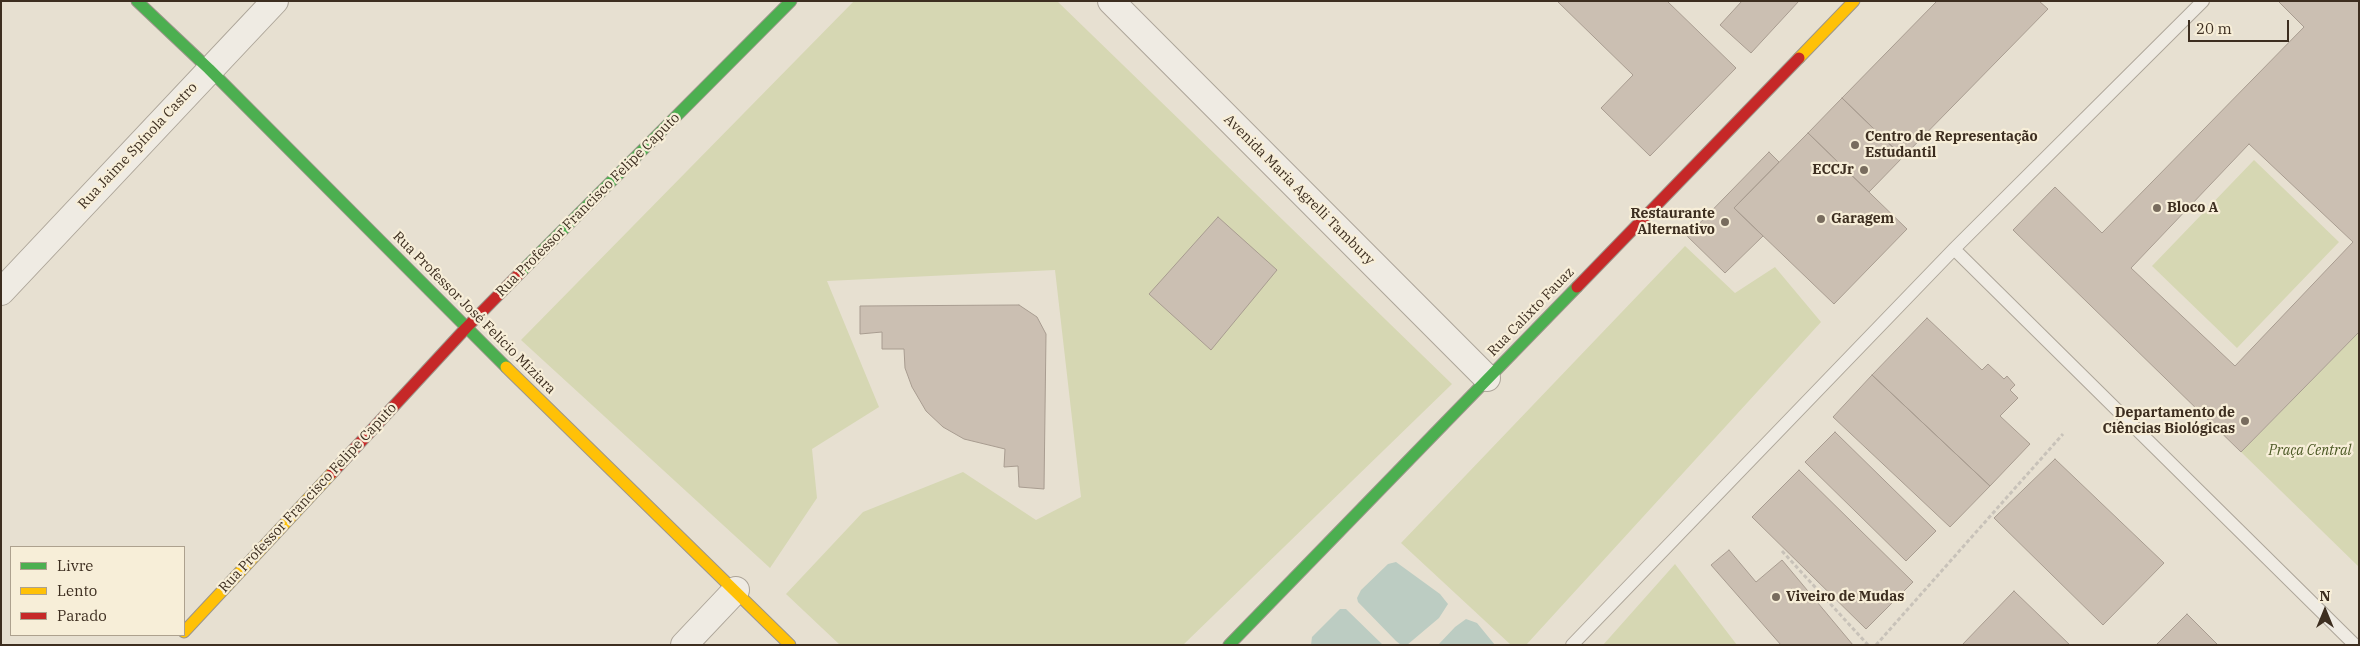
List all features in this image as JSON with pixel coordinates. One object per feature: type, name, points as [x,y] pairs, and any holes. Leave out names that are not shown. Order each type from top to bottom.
[{"type":"street","name":"Rua Professor José Felício Miziara","points":[[137,1],[209,69],[466,328],[736,590],[790,645]]},
{"type":"street","name":"Rua Jaime Spínola Castro","points":[[1,292],[275,1]]},
{"type":"street","name":"Rua Professor Francisco Felipe Caputo","points":[[185,630],[466,328],[791,1]]},
{"type":"street","name":"Avenida Maria Agrelli Tambury","points":[[1112,1],[1488,378]]},
{"type":"street","name":"Rua Calixto Fauaz","points":[[1230,645],[1854,1]]},
{"type":"street","points":[[684,645],[736,590]]},
{"type":"lane","points":[[1572,645],[1954,249],[2203,1]]},
{"type":"lane","points":[[1954,249],[2355,645]]},
{"type":"path","points":[[1876,645],[2063,434]]},
{"type":"path","points":[[1782,551],[1868,645]]},
{"type":"green space","points":[[854,1],[1057,1],[1452,384],[1183,645],[840,645],[786,594],[863,512],[963,472],[1036,520],[1081,497],[1055,270],[827,281],[879,407],[812,449],[817,498],[770,568],[521,340]]},
{"type":"green space","points":[[2254,160],[2339,242],[2237,348],[2152,266]]},
{"type":"green space","points":[[1685,246],[1735,293],[1775,267],[1821,322],[1526,645],[1511,645],[1401,543]]},
{"type":"green space","name":"Praça Central","points":[[2359,332],[2359,567],[2241,452]]},
{"type":"green space","points":[[1675,564],[1737,645],[1603,645]]},
{"type":"shaded area","points":[[1396,562],[1440,594],[1448,604],[1439,618],[1407,645],[1401,645],[1396,641],[1358,602],[1357,598],[1361,590],[1388,564]]},
{"type":"shaded area","points":[[1340,609],[1346,609],[1383,645],[1311,645],[1312,637]]},
{"type":"shaded area","points":[[1466,619],[1477,623],[1495,645],[1438,645],[1455,627]]},
{"type":"building","points":[[1557,1],[1667,1],[1736,68],[1650,156],[1601,108],[1633,75]]},
{"type":"building","points":[[1742,1],[1799,1],[1751,53],[1720,25]]},
{"type":"building","points":[[1937,1],[2039,1],[2048,9],[1903,157],[1842,98]]},
{"type":"building","name":"Bloco A","points":[[2278,1],[2359,1],[2359,332],[2241,452],[2013,230],[2055,187],[2102,233],[2304,27]],"holes":[[[2249,144],[2353,242],[2235,366],[2131,268]]]},
{"type":"building","name":"Centro de Representação Estudantil","points":[[1842,98],[1903,157],[1869,192],[1808,133]]},
{"type":"building","name":"Garagem","points":[[1808,133],[1907,229],[1834,304],[1734,208]]},
{"type":"building","name":"Restaurante Alternativo","points":[[1769,152],[1779,162],[1734,208],[1763,236],[1725,273],[1687,236]]},
{"type":"building","points":[[1218,217],[1277,270],[1211,350],[1149,294]]},
{"type":"building","points":[[1019,305],[1037,317],[1046,334],[1044,489],[1019,487],[1018,466],[1004,467],[1005,449],[964,439],[943,427],[926,411],[912,387],[905,368],[904,349],[882,349],[882,332],[860,334],[860,306]]},
{"type":"building","points":[[1927,318],[1982,370],[1988,364],[2004,379],[2007,376],[2015,385],[2010,390],[2018,398],[2000,416],[2030,444],[1990,486],[1872,375]]},
{"type":"building","points":[[1872,375],[1990,486],[1950,527],[1833,417]]},
{"type":"building","points":[[1835,432],[1936,531],[1906,561],[1805,462]]},
{"type":"building","points":[[2055,459],[2164,563],[2103,625],[1994,518]]},
{"type":"building","points":[[1799,470],[1913,582],[1866,629],[1752,517]]},
{"type":"building","name":"Viveiro de Mudas","points":[[1729,550],[1756,582],[1782,560],[1853,645],[1781,645],[1711,565]]},
{"type":"building","points":[[2014,591],[2070,645],[1962,645]]},
{"type":"building","points":[[2187,614],[2218,645],[2156,645]]},
{"type":"traffic: fast","points":[[137,1],[209,69],[506,367]]},
{"type":"traffic: fast","points":[[520,273],[791,1]]},
{"type":"traffic: fast","points":[[1229,645],[1577,287]]},
{"type":"traffic: slow","points":[[1799,58],[1854,1]]},
{"type":"traffic: slow","points":[[506,367],[790,645]]},
{"type":"traffic: slow","points":[[185,631],[332,473]]},
{"type":"traffic: jam","points":[[1577,287],[1799,58]]},
{"type":"traffic: jam","points":[[332,473],[466,328],[520,273]]},
{"type":"place","name":"Centro de Representação Estudantil","points":[[1855,145]]},
{"type":"place","name":"ECCJr","points":[[1864,170]]},
{"type":"place","name":"Bloco A","points":[[2157,208]]},
{"type":"place","name":"Garagem","points":[[1821,219]]},
{"type":"place","name":"Restaurante Alternativo","points":[[1725,222]]},
{"type":"place","name":"Departamento de Ciências Biológicas","points":[[2245,421]]},
{"type":"place","name":"Viveiro de Mudas","points":[[1776,597]]}]
